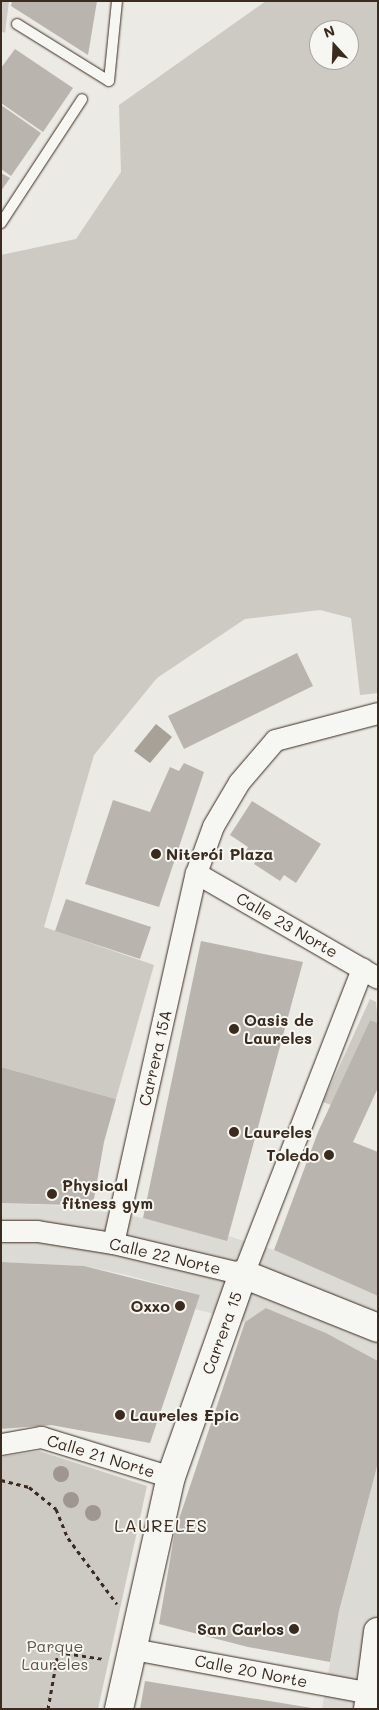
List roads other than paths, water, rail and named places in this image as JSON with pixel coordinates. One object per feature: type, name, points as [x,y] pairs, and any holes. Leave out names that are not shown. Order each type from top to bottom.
[{"type":"street","name":"Carrera 15A","points":[[113,1243],[196,873],[203,848],[222,810],[240,782],[275,740],[378,713]]},
{"type":"street","name":"Calle 23 Norte","points":[[196,873],[370,973]]},
{"type":"street","name":"Carrera 15","points":[[119,1709],[171,1477],[243,1274],[370,973]]},
{"type":"street","name":"Calle 22 Norte","points":[[1,1231],[37,1231],[113,1243],[243,1274],[378,1328]]},
{"type":"street","name":"Calle 21 Norte","points":[[1,1444],[41,1437],[171,1477]]},
{"type":"street","points":[[369,1701],[378,1632]]},
{"type":"street","name":"Calle 20 Norte","points":[[133,1647],[369,1701]]},
{"type":"lane","points":[[17,24],[109,81],[117,1]]},
{"type":"lane","points":[[1,223],[82,99]]},
{"type":"place","name":"Niterói Plaza","points":[[156,854]]},
{"type":"place","name":"Oasis de Laureles","points":[[234,1029]]},
{"type":"place","name":"Laureles","points":[[234,1132]]},
{"type":"place","name":"Toledo","points":[[329,1155]]},
{"type":"place","name":"Physical fitness gym","points":[[52,1194]]},
{"type":"place","name":"Oxxo","points":[[180,1306]]},
{"type":"place","name":"Laureles Epic","points":[[120,1415]]},
{"type":"place","name":"San Carlos","points":[[294,1629]]},
{"type":"district","name":"LAURELES","points":[[161,1525]]},
{"type":"park label","name":"Parque Laureles","points":[[55,1655]]}]
